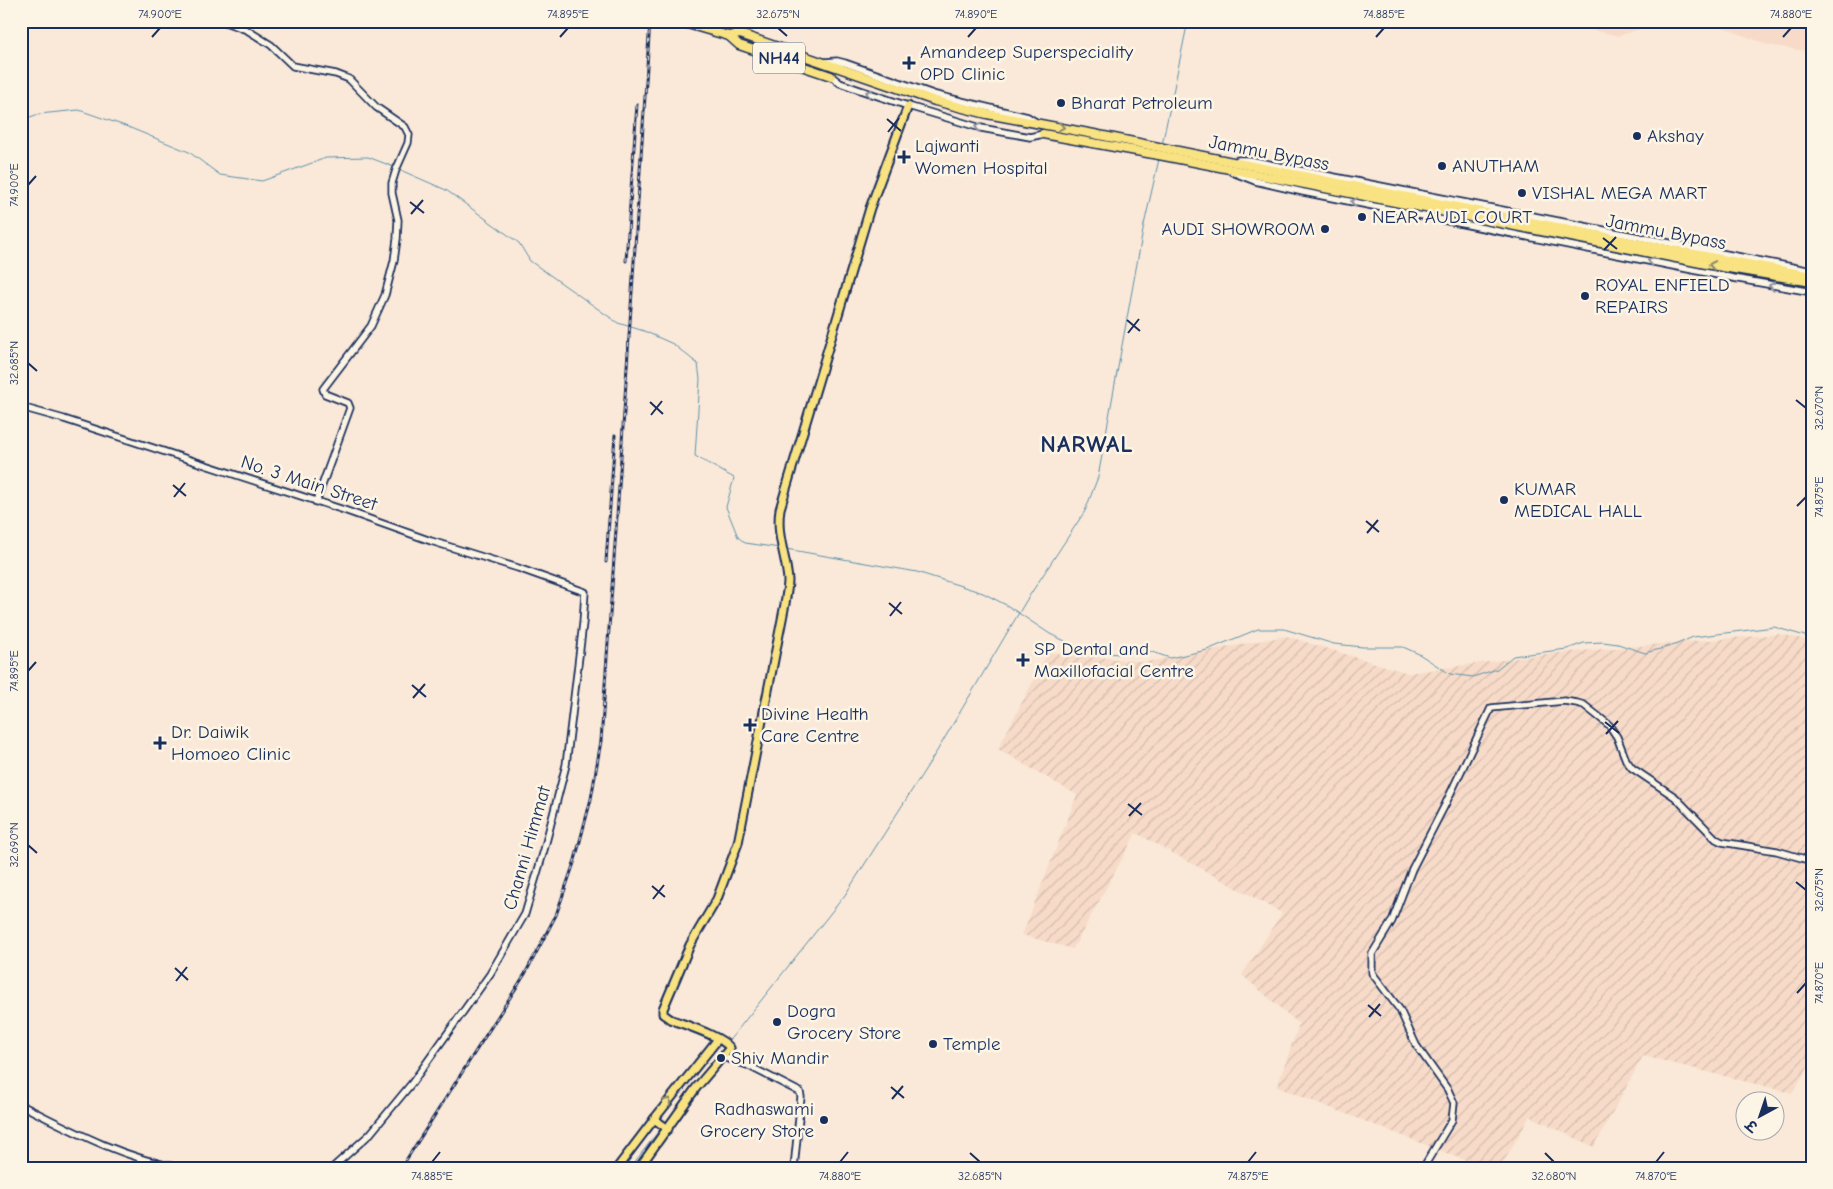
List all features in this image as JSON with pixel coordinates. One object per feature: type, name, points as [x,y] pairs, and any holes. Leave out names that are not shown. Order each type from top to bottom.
[{"type":"highway","name":"Jammu Bypass","points":[[677,21],[729,36],[739,45],[831,76]]},
{"type":"highway","name":"Jammu Bypass","points":[[729,36],[740,34],[935,101],[995,115],[1574,239],[1812,282]]},
{"type":"highway","name":"Jammu Bypass","points":[[1043,134],[1144,148]]},
{"type":"highway","name":"Jammu Bypass","points":[[1222,164],[1812,276]]},
{"type":"main road","points":[[725,1043],[670,1019],[664,1015],[663,1011],[690,945],[717,899],[739,839],[785,604],[787,577],[781,548],[779,515],[865,225],[908,106]]},
{"type":"main road","points":[[639,1168],[696,1088],[723,1057],[725,1043]]},
{"type":"main road","points":[[617,1168],[655,1120],[725,1043]]},
{"type":"main road","points":[[655,1120],[666,1128]]},
{"type":"street","points":[[222,21],[251,33],[271,45],[294,66],[336,74],[353,81],[376,107],[408,131],[408,143],[396,170],[392,187],[397,212],[397,239],[394,261],[385,295],[371,326],[323,389],[325,394],[348,403],[350,408],[316,502]]},
{"type":"street","points":[[831,76],[840,83],[908,106],[998,132],[1030,137],[1043,134]]},
{"type":"street","points":[[1222,164],[1249,160],[1812,271]]},
{"type":"street","points":[[1222,164],[1255,181],[1303,192],[1812,292]]},
{"type":"street","name":"No. 3 Main Street","points":[[21,406],[187,458],[585,592]]},
{"type":"street","name":"Channi Himmat","points":[[332,1168],[370,1134],[407,1090],[490,974],[525,914],[566,765],[585,592]]},
{"type":"street","points":[[1423,1168],[1452,1120],[1454,1103],[1448,1090],[1416,1045],[1400,1010],[1372,973],[1372,954],[1392,921],[1412,870],[1491,708],[1570,701],[1584,705],[1609,725],[1617,737],[1626,760],[1632,768],[1671,793],[1716,839],[1722,842],[1783,852],[1812,861]]},
{"type":"street","points":[[723,1057],[747,1065],[800,1092],[802,1097],[794,1168]]},
{"type":"street","points":[[21,1105],[65,1128],[134,1158],[182,1168]]},
{"type":"shaded area","points":[[1552,21],[1663,21],[1619,36]]},
{"type":"shaded area","points":[[1707,21],[1812,21],[1812,52],[1768,45]]},
{"type":"shaded area","points":[[1779,634],[1812,641],[1812,1061],[1792,1093],[1643,1056],[1594,1147],[1530,1116],[1500,1168],[1485,1168],[1277,1087],[1299,1024],[1242,975],[1282,913],[1136,833],[1073,949],[1022,935],[1077,795],[998,749],[1048,652],[1146,662],[1286,636],[1408,673],[1546,654]]},
{"type":"waterway","points":[[1162,145],[1188,21]]},
{"type":"waterway","points":[[21,120],[39,114],[79,110],[128,127],[189,152],[220,175],[262,181],[326,158],[368,157],[394,167]]},
{"type":"waterway","points":[[728,1042],[845,895],[937,751],[1026,601],[1085,511],[1098,477],[1144,225],[1159,159]]},
{"type":"waterway","points":[[398,169],[446,190],[519,243],[530,261],[618,323],[644,331],[673,344],[698,364],[700,379],[695,456],[734,478],[726,507],[738,537],[745,543],[780,548]]},
{"type":"waterway","points":[[786,549],[917,572],[983,593],[1008,606],[1050,634],[1084,650],[1118,654],[1146,650],[1170,658],[1207,650],[1258,629],[1284,629],[1334,644],[1363,647],[1403,647],[1419,654],[1450,674],[1473,677],[1497,669],[1513,656],[1567,649],[1584,643],[1603,642],[1618,644],[1645,653],[1675,645],[1693,637],[1774,627],[1812,638]]},
{"type":"waterway","points":[[696,1083],[724,1047]]},
{"type":"waterway","points":[[665,1123],[692,1088]]},
{"type":"waterway","points":[[630,1168],[661,1128]]},
{"type":"railway","points":[[401,1168],[525,974],[556,915],[575,860],[591,799],[601,741],[650,21]]},
{"type":"railway","points":[[626,261],[637,104]]},
{"type":"railway","points":[[606,562],[615,435]]},
{"type":"place","name":"Amandeep Superspeciality OPD Clinic","points":[[909,63]]},
{"type":"place","name":"Bharat Petroleum","points":[[1061,103]]},
{"type":"place","name":"Akshay","points":[[1637,136]]},
{"type":"place","name":"Lajwanti Women Hospital","points":[[904,157]]},
{"type":"place","name":"ANUTHAM","points":[[1442,166]]},
{"type":"place","name":"VISHAL MEGA MART","points":[[1522,193]]},
{"type":"place","name":"NEAR AUDI COURT","points":[[1362,217]]},
{"type":"place","name":"AUDI SHOWROOM","points":[[1325,229]]},
{"type":"place","name":"ROYAL ENFIELD REPAIRS","points":[[1585,296]]},
{"type":"place","name":"KUMAR MEDICAL HALL","points":[[1504,500]]},
{"type":"place","name":"SP Dental and Maxillofacial Centre","points":[[1023,660]]},
{"type":"place","name":"Divine Health Care Centre","points":[[750,725]]},
{"type":"place","name":"Dr. Daiwik Homoeo Clinic","points":[[160,743]]},
{"type":"place","name":"Dogra Grocery Store","points":[[777,1022]]},
{"type":"place","name":"Temple","points":[[933,1044]]},
{"type":"place","name":"Shiv Mandir","points":[[721,1058]]},
{"type":"place","name":"Radhaswami Grocery Store","points":[[824,1120]]},
{"type":"district","name":"NARWAL","points":[[1087,444]]}]
